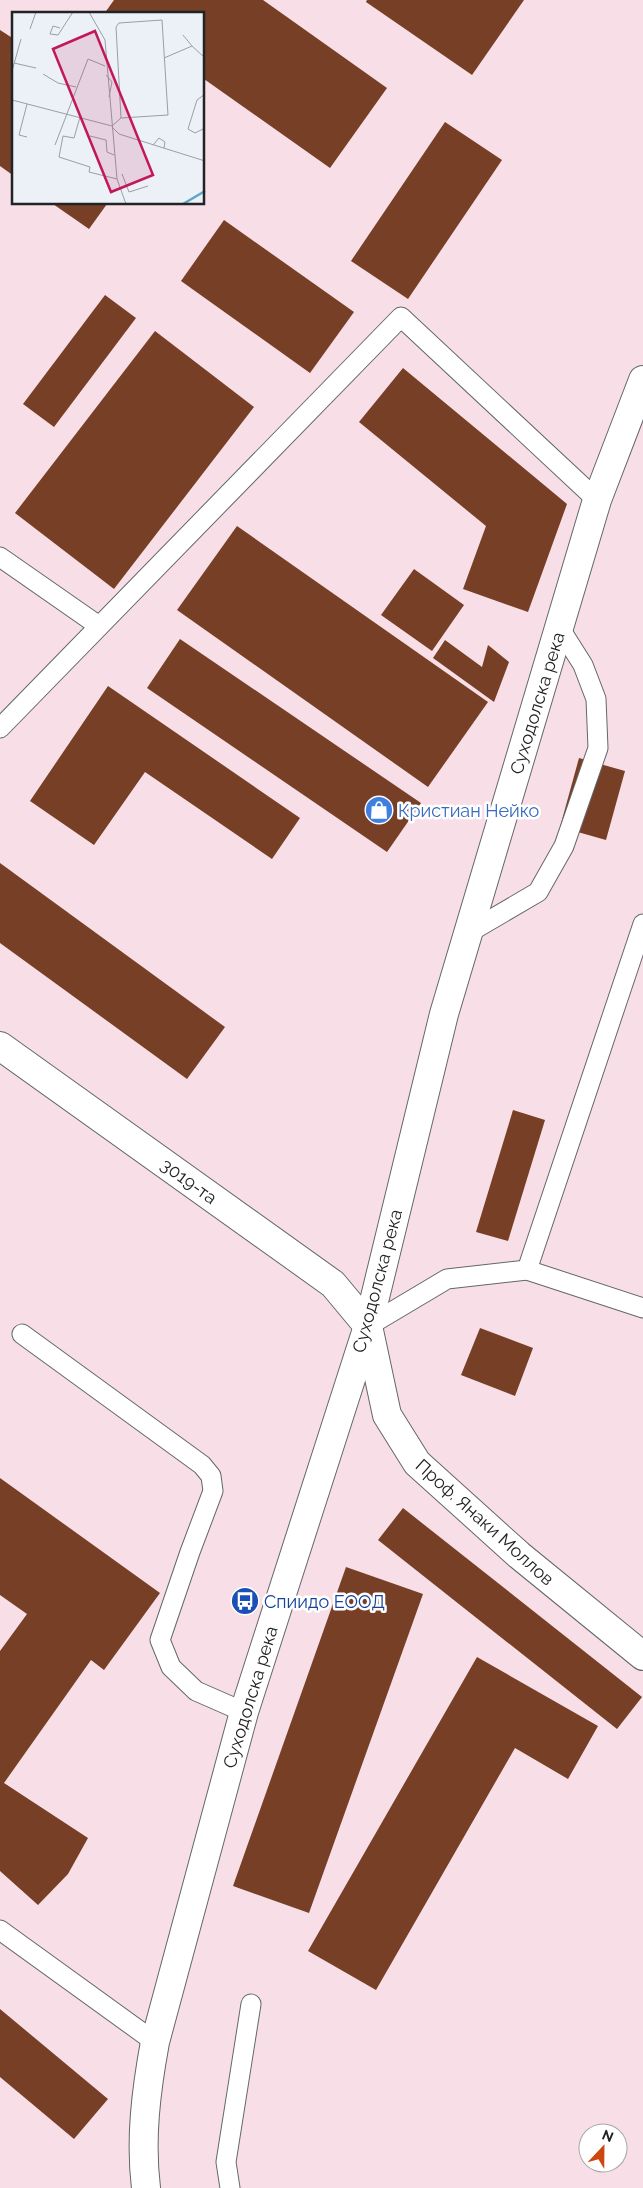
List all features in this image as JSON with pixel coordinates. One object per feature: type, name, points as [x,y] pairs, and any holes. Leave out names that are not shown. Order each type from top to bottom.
[{"type":"street","name":"Суходолска река","points":[[146,2188],[143,2132],[147,2085],[155,2042],[244,1712],[368,1326],[444,1014],[597,500],[643,380]]},
{"type":"street","name":"3019-та","points":[[0,1046],[332,1284],[368,1326]]},
{"type":"street","name":"Проф. Янаки Моллов","points":[[368,1326],[387,1415],[417,1463],[519,1554],[643,1656]]},
{"type":"lane","points":[[0,728],[401,317],[597,500]]},
{"type":"lane","points":[[0,557],[100,626]]},
{"type":"lane","points":[[468,933],[538,892],[564,846],[598,748],[596,700],[582,665],[559,627]]},
{"type":"lane","points":[[527,1270],[643,924]]},
{"type":"lane","points":[[368,1326],[447,1279],[527,1270],[643,1308]]},
{"type":"lane","points":[[22,1334],[202,1465],[211,1476],[214,1491],[190,1552],[160,1640],[171,1667],[196,1691],[244,1712]]},
{"type":"lane","points":[[0,1930],[155,2042]]},
{"type":"lane","points":[[230,2188],[226,2162],[251,2004]]},
{"type":"shaded area","points":[[0,0],[643,0],[643,2188],[0,2188]]},
{"type":"building","points":[[114,0],[263,0],[387,88],[330,168],[205,80],[205,12],[105,12]]},
{"type":"building","points":[[367,0],[524,0],[472,75],[366,2]]},
{"type":"building","points":[[0,30],[12,38],[12,175],[0,166]]},
{"type":"building","points":[[445,122],[502,160],[408,299],[351,261]]},
{"type":"building","points":[[54,205],[106,205],[89,229]]},
{"type":"building","points":[[224,220],[354,312],[310,373],[181,281]]},
{"type":"building","points":[[105,295],[136,318],[54,427],[23,404]]},
{"type":"building","points":[[155,331],[254,407],[114,589],[15,513]]},
{"type":"building","points":[[403,368],[567,504],[528,612],[463,589],[486,526],[359,422]]},
{"type":"building","points":[[237,526],[488,702],[428,787],[177,610]]},
{"type":"building","points":[[414,569],[464,605],[432,651],[381,615]]},
{"type":"building","points":[[180,639],[421,803],[387,852],[147,688]]},
{"type":"building","points":[[445,640],[482,667],[488,645],[509,662],[494,702],[433,658]]},
{"type":"building","points":[[108,686],[300,818],[272,859],[145,772],[94,845],[30,801]]},
{"type":"building","points":[[579,758],[625,771],[606,840],[560,827]]},
{"type":"building","points":[[0,863],[225,1027],[187,1079],[0,943]]},
{"type":"building","points":[[513,1110],[545,1120],[508,1241],[476,1232]]},
{"type":"building","points":[[480,1328],[533,1348],[515,1396],[461,1375]]},
{"type":"building","points":[[0,1478],[160,1593],[104,1670],[91,1660],[4,1783],[88,1838],[68,1874],[38,1905],[0,1871],[0,1651],[27,1614],[0,1595]]},
{"type":"building","points":[[403,1508],[642,1697],[617,1729],[378,1540]]},
{"type":"building","points":[[346,1567],[423,1594],[309,1913],[233,1886]]},
{"type":"building","points":[[477,1657],[598,1726],[568,1779],[515,1748],[376,1990],[308,1951]]},
{"type":"building","points":[[0,2009],[108,2099],[74,2139],[0,2077]]},
{"type":"place","name":"Кристиан Нейко","points":[[379,810]]},
{"type":"place","name":"Спиидо ЕООД","points":[[245,1601]]}]
